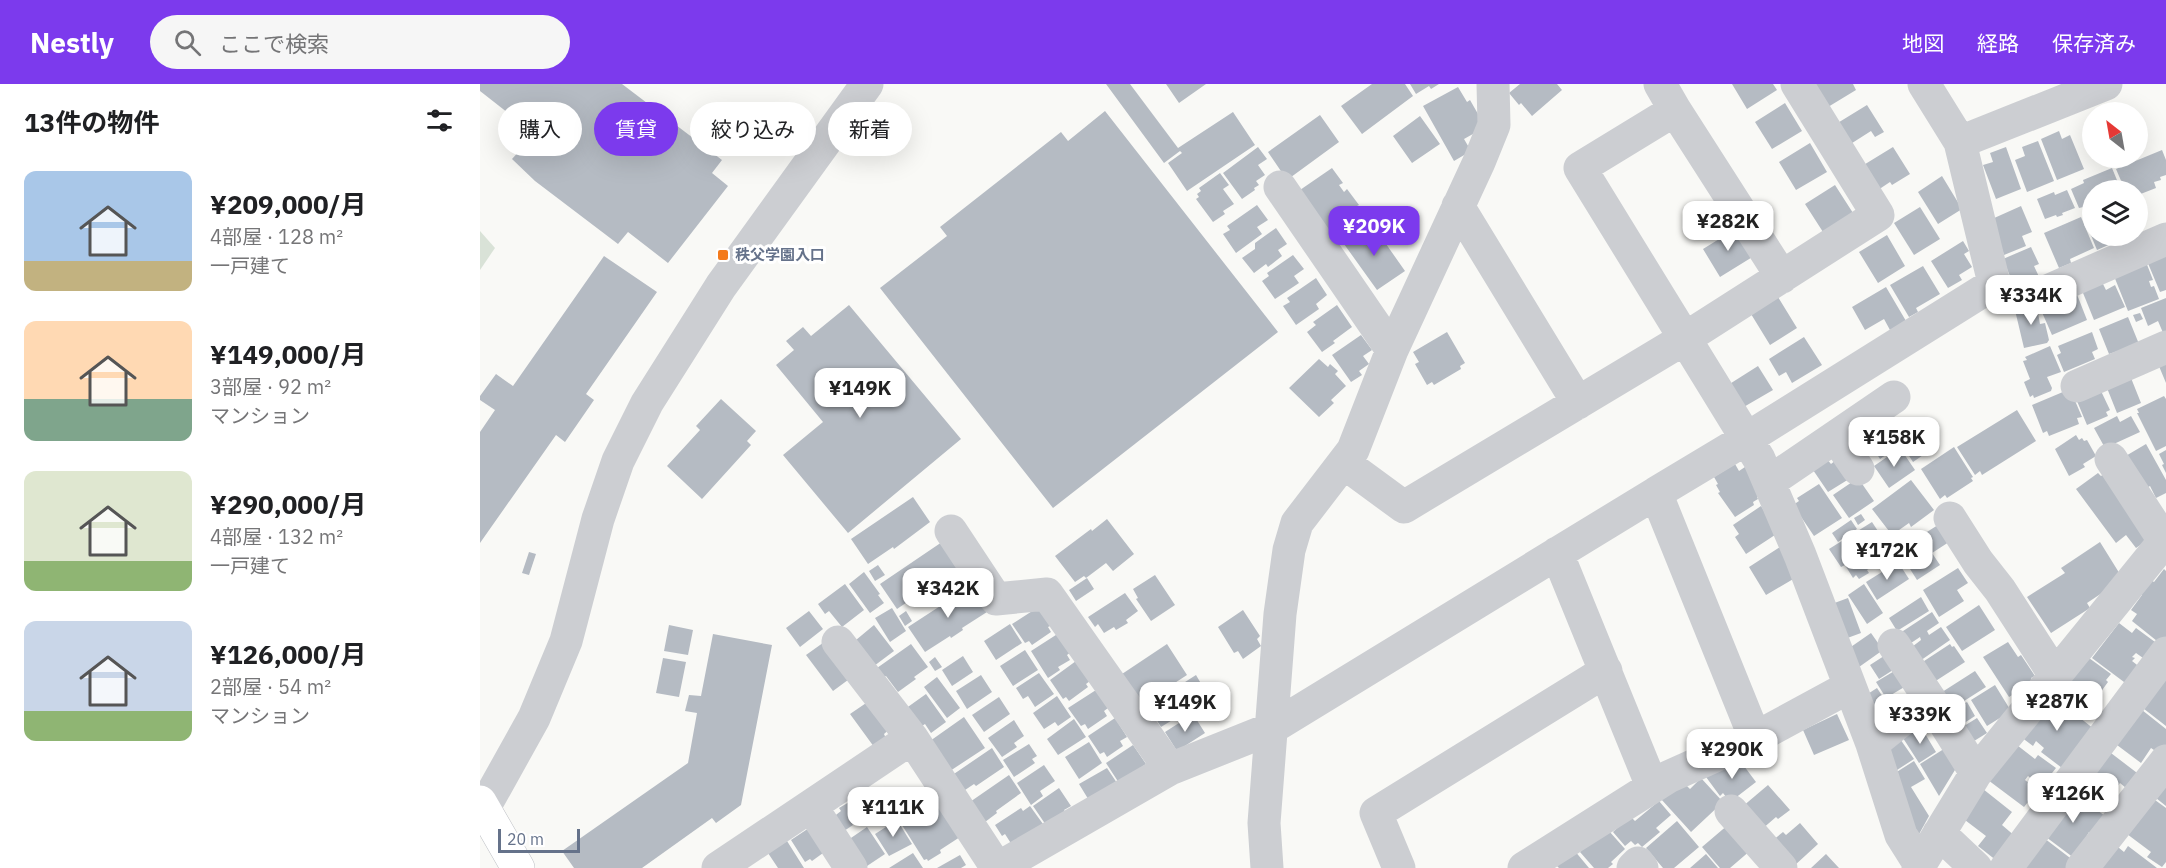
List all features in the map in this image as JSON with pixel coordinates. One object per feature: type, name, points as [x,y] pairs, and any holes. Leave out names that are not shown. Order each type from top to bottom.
[{"type":"main road","points":[[481,809],[518,868]]},
{"type":"street","points":[[481,809],[534,718],[566,641],[598,519],[618,460],[647,403],[721,286],[867,84]]},
{"type":"street","points":[[1267,868],[1264,823],[1270,729],[1280,614],[1289,550],[1297,523],[1353,450],[1392,350],[1494,125],[1493,84]]},
{"type":"street","points":[[1344,463],[1404,507],[1684,339],[1878,216],[1797,84]]},
{"type":"street","points":[[838,642],[912,738],[998,868],[1170,769],[1270,729],[1746,439],[1989,287],[1993,279],[1960,142],[1924,84]]},
{"type":"street","points":[[1960,142],[2106,84]]},
{"type":"street","points":[[1782,277],[1668,97],[1580,168],[1760,459],[1800,555],[1872,744],[1901,836],[1919,867],[1976,773],[2165,541],[2111,459]]},
{"type":"street","points":[[1280,187],[1392,350]]},
{"type":"street","points":[[1458,206],[1578,403]]},
{"type":"street","points":[[2045,292],[2166,239]]},
{"type":"street","points":[[2077,386],[2166,347]]},
{"type":"street","points":[[1769,482],[1894,397]]},
{"type":"street","points":[[1836,437],[1858,469]]},
{"type":"street","points":[[1656,493],[1755,738]]},
{"type":"street","points":[[1950,518],[1977,562],[2000,590],[2056,677]]},
{"type":"street","points":[[951,531],[996,599],[1047,594],[1170,769]]},
{"type":"street","points":[[1557,553],[1652,786]]},
{"type":"street","points":[[1894,645],[1976,773]]},
{"type":"street","points":[[2006,868],[2166,653]]},
{"type":"street","points":[[1399,868],[1376,813],[1606,672]]},
{"type":"street","points":[[1524,868],[1652,786],[1755,738],[1849,687]]},
{"type":"street","points":[[1872,744],[1929,698]]},
{"type":"street","points":[[718,868],[912,738]]},
{"type":"street","points":[[2082,868],[2166,761]]},
{"type":"street","points":[[811,806],[851,868]]},
{"type":"street","points":[[1731,812],[1781,868]]},
{"type":"street","points":[[1939,833],[1976,868]]},
{"type":"street","points":[[1633,868],[1638,863],[1642,868]]},
{"type":"shaded area","points":[[480,231],[495,248],[480,270]]},
{"type":"building","points":[[480,84],[622,84],[646,102],[594,102],[594,156],[678,156],[678,127],[690,136],[690,156],[717,156],[722,160],[712,173],[728,186],[668,263],[628,232],[618,244],[535,181],[512,159],[515,156],[582,156],[582,102],[498,102],[498,105],[480,91]]},
{"type":"building","points":[[1106,84],[1130,84],[1178,148],[1233,112],[1255,145],[1187,191],[1168,163],[1182,153],[1180,151],[1164,163]]},
{"type":"building","points":[[1166,84],[1206,84],[1179,103]]},
{"type":"building","points":[[1372,84],[1405,84],[1413,96],[1362,134],[1341,106]]},
{"type":"building","points":[[1410,84],[1439,84],[1431,89],[1429,86],[1416,94]]},
{"type":"building","points":[[1520,84],[1557,84],[1562,90],[1532,116],[1509,93]]},
{"type":"building","points":[[1732,84],[1773,84],[1777,90],[1747,109]]},
{"type":"building","points":[[1813,84],[1853,84],[1856,90],[1828,107]]},
{"type":"building","points":[[1458,87],[1467,102],[1470,100],[1482,121],[1480,130],[1464,139],[1471,151],[1454,161],[1423,106]]},
{"type":"building","points":[[1785,103],[1802,131],[1772,149],[1755,122]]},
{"type":"building","points":[[1867,105],[1884,132],[1875,137],[1871,131],[1849,145],[1836,124]]},
{"type":"building","points":[[1105,111],[1278,332],[1053,508],[880,288],[947,236],[940,227],[1061,132],[1068,141]]},
{"type":"building","points":[[1320,115],[1339,142],[1287,180],[1268,152]]},
{"type":"building","points":[[1420,116],[1440,144],[1412,163],[1393,136]]},
{"type":"building","points":[[2059,131],[2062,139],[2070,135],[2084,169],[2057,180],[2041,139]]},
{"type":"building","points":[[2038,141],[2054,181],[2027,192],[2015,160],[2025,156],[2022,147]]},
{"type":"building","points":[[1810,143],[1827,172],[1796,190],[1779,162]]},
{"type":"building","points":[[1258,147],[1267,159],[1258,165],[1265,175],[1256,181],[1259,185],[1254,188],[1255,190],[1242,199],[1223,173]]},
{"type":"building","points":[[1893,147],[1910,174],[1878,190],[1862,166]]},
{"type":"building","points":[[2006,147],[2021,189],[1996,199],[1983,165],[1993,162],[1990,153]]},
{"type":"building","points":[[2162,150],[2166,160],[2166,175],[2154,182],[2156,188],[2148,191],[2148,180],[2121,180],[2116,169],[2148,168],[2148,156]]},
{"type":"building","points":[[1332,168],[1343,183],[1339,185],[1344,192],[1347,189],[1359,205],[1355,207],[1361,216],[1333,236],[1300,190]]},
{"type":"building","points":[[2112,168],[2117,180],[2083,180]]},
{"type":"building","points":[[1220,173],[1229,185],[1223,189],[1234,204],[1223,211],[1225,214],[1213,222],[1196,199],[1199,197],[1197,194],[1201,191],[1199,188]]},
{"type":"building","points":[[1942,176],[1962,209],[1938,224],[1918,192]]},
{"type":"building","points":[[2082,184],[2082,207],[2079,208],[2071,189]]},
{"type":"building","points":[[1835,185],[1853,213],[1823,232],[1805,204]]},
{"type":"building","points":[[2067,190],[2075,208],[2062,213],[2063,215],[2045,219],[2037,199],[2054,192],[2055,195]]},
{"type":"building","points":[[1257,205],[1268,220],[1257,227],[1262,234],[1236,253],[1223,234],[1230,230],[1227,226]]},
{"type":"building","points":[[2021,206],[2032,232],[2022,236],[2026,246],[2004,255],[1992,219]]},
{"type":"building","points":[[1920,207],[1940,239],[1914,255],[1894,223]]},
{"type":"building","points":[[2081,217],[2082,246],[2093,246],[2094,248],[2070,259],[2071,263],[2059,268],[2044,233]]},
{"type":"building","points":[[1372,224],[1405,271],[1377,290],[1344,244]]},
{"type":"building","points":[[1276,228],[1287,244],[1278,250],[1282,256],[1268,267],[1266,264],[1254,273],[1242,258],[1255,249],[1255,243]]},
{"type":"building","points":[[1737,228],[1754,256],[1720,277],[1703,249]]},
{"type":"building","points":[[1887,235],[1905,266],[1878,283],[1859,252]]},
{"type":"building","points":[[1963,241],[1969,251],[1964,254],[1972,267],[1959,275],[1962,280],[1948,288],[1931,261]]},
{"type":"building","points":[[2031,247],[2039,264],[2034,266],[2041,281],[2016,291],[2003,259]]},
{"type":"building","points":[[2166,254],[2166,290],[2160,292],[2147,261]]},
{"type":"building","points":[[1293,255],[1304,269],[1294,276],[1299,283],[1275,299],[1262,281],[1269,276],[1267,273]]},
{"type":"building","points":[[604,256],[657,292],[586,394],[594,400],[565,442],[556,435],[480,543],[480,432],[495,410],[480,400],[480,396],[496,374],[513,386]]},
{"type":"building","points":[[2146,262],[2153,280],[2149,281],[2151,287],[2154,286],[2159,299],[2128,311],[2114,276]]},
{"type":"building","points":[[1923,266],[1940,294],[1916,308],[1918,312],[1909,317],[1890,285]]},
{"type":"building","points":[[1316,278],[1327,295],[1316,304],[1319,309],[1296,325],[1283,306],[1290,302],[1287,298]]},
{"type":"building","points":[[2101,280],[2106,290],[2115,285],[2125,307],[2094,320],[2081,288]]},
{"type":"building","points":[[1886,287],[1906,321],[1890,330],[1884,319],[1865,330],[1852,307]]},
{"type":"building","points":[[2076,292],[2087,320],[2052,335],[2041,310]]},
{"type":"building","points":[[1778,297],[1797,328],[1770,345],[1751,314]]},
{"type":"building","points":[[2166,298],[2166,334],[2164,335],[2158,321],[2148,326],[2141,308]]},
{"type":"building","points":[[2031,302],[2033,314],[2038,313],[2040,324],[2045,323],[2049,340],[2047,343],[2024,348],[2014,306]]},
{"type":"building","points":[[849,305],[961,439],[848,533],[783,455],[823,422],[776,365],[794,350],[786,341],[803,327],[811,336]]},
{"type":"building","points":[[1337,305],[1352,327],[1322,352],[1307,332],[1316,325],[1313,322]]},
{"type":"building","points":[[2140,313],[2143,319],[2136,322],[2133,315]]},
{"type":"building","points":[[2128,317],[2139,344],[2109,354],[2099,329]]},
{"type":"building","points":[[1447,332],[1465,363],[1460,366],[1461,369],[1434,385],[1432,382],[1427,385],[1415,364],[1419,362],[1413,352]]},
{"type":"building","points":[[2092,332],[2098,349],[2092,352],[2095,359],[2064,372],[2057,355],[2061,353],[2058,346]]},
{"type":"building","points":[[1361,335],[1372,350],[1363,356],[1369,364],[1359,371],[1362,375],[1351,382],[1332,355]]},
{"type":"building","points":[[1804,337],[1822,365],[1792,383],[1786,372],[1779,376],[1769,359]]},
{"type":"building","points":[[2050,346],[2061,372],[2047,377],[2051,391],[2034,398],[2033,395],[2030,397],[2024,382],[2030,379],[2023,361],[2027,360],[2025,357]]},
{"type":"building","points":[[2166,355],[2166,383],[2156,359]]},
{"type":"building","points":[[1319,359],[1328,367],[1330,364],[1338,371],[1335,374],[1346,386],[1331,400],[1334,403],[1319,417],[1289,388]]},
{"type":"building","points":[[1758,366],[1773,390],[1742,408],[1728,385]]},
{"type":"building","points":[[2129,373],[2141,403],[2117,413],[2105,383]]},
{"type":"building","points":[[2070,389],[2082,417],[2077,418],[2079,424],[2049,436],[2047,431],[2043,433],[2032,405]]},
{"type":"building","points":[[2101,391],[2110,410],[2106,412],[2108,416],[2087,425],[2077,401]]},
{"type":"building","points":[[2164,396],[2166,399],[2166,446],[2156,451],[2137,409]]},
{"type":"building","points":[[721,399],[756,431],[747,441],[751,445],[702,499],[667,466],[700,430],[696,426]]},
{"type":"building","points":[[2017,410],[2036,441],[1982,475],[1980,471],[1975,475],[1957,447]]},
{"type":"building","points":[[2117,416],[2120,422],[2131,416],[2140,432],[2105,448],[2094,428]]},
{"type":"building","points":[[1878,420],[1886,433],[1889,430],[1899,446],[1880,459],[1873,448],[1864,454],[1852,437]]},
{"type":"building","points":[[1913,421],[1932,449],[1913,462],[1894,433]]},
{"type":"building","points":[[2076,435],[2079,440],[2082,438],[2084,441],[2087,440],[2096,456],[2083,464],[2085,467],[2069,476],[2055,449]]},
{"type":"building","points":[[2146,444],[2166,480],[2166,493],[2156,498],[2150,486],[2143,490],[2124,457]]},
{"type":"building","points":[[1954,447],[1973,477],[1971,478],[1973,481],[1947,498],[1945,495],[1940,499],[1921,469]]},
{"type":"building","points":[[1900,448],[1915,470],[1889,488],[1874,466]]},
{"type":"building","points":[[2166,450],[2166,473],[2159,454]]},
{"type":"building","points":[[1826,458],[1831,464],[1836,460],[1849,479],[1828,492],[1811,467]]},
{"type":"building","points":[[1735,464],[1739,471],[1745,467],[1764,492],[1753,502],[1754,505],[1735,517],[1718,493],[1720,492],[1716,485],[1718,484],[1714,477]]},
{"type":"building","points":[[2098,473],[2101,476],[2104,474],[2149,539],[2136,548],[2126,535],[2116,543],[2076,489]]},
{"type":"building","points":[[1858,478],[1874,501],[1849,518],[1833,495]]},
{"type":"building","points":[[1911,480],[1934,510],[1911,527],[1909,523],[1892,535],[1872,509]]},
{"type":"building","points":[[1819,484],[1842,518],[1814,536],[1793,505],[1799,501],[1797,498]]},
{"type":"building","points":[[913,497],[930,522],[894,549],[893,547],[868,564],[851,539]]},
{"type":"building","points":[[1761,506],[1778,533],[1746,554],[1735,537],[1739,534],[1733,525]]},
{"type":"building","points":[[1861,514],[1865,520],[1858,525],[1854,518]]},
{"type":"building","points":[[1107,519],[1134,554],[1113,571],[1106,563],[1086,578],[1084,576],[1075,582],[1055,556]]},
{"type":"building","points":[[1851,520],[1857,529],[1838,542],[1832,533]]},
{"type":"building","points":[[1872,522],[1893,554],[1867,570],[1869,573],[1859,579],[1856,575],[1853,578],[1845,565],[1841,567],[1829,549]]},
{"type":"building","points":[[1938,525],[1949,542],[1932,553],[1940,565],[1917,580],[1898,550]]},
{"type":"building","points":[[942,542],[959,567],[923,594],[922,592],[897,609],[880,584]]},
{"type":"building","points":[[2100,542],[2123,579],[2087,603],[2090,608],[2051,633],[2027,597],[2065,573],[2061,568]]},
{"type":"building","points":[[1780,547],[1795,578],[1766,595],[1749,567]]},
{"type":"building","points":[[529,552],[536,554],[529,575],[522,573]]},
{"type":"building","points":[[1898,562],[1909,579],[1877,600],[1866,582]]},
{"type":"building","points":[[878,565],[885,575],[875,581],[869,571]]},
{"type":"building","points":[[1958,568],[1968,583],[1957,590],[1964,601],[1939,617],[1923,590]]},
{"type":"building","points":[[2164,569],[2166,571],[2166,640],[2162,645],[2132,621],[2137,614],[2131,610],[2142,595],[2139,592],[2149,579],[2154,582]]},
{"type":"building","points":[[864,572],[884,603],[870,613],[849,584]]},
{"type":"building","points":[[1155,575],[1175,605],[1151,621],[1136,599],[1138,598],[1133,589]]},
{"type":"building","points":[[1087,578],[1094,589],[1076,601],[1069,590]]},
{"type":"building","points":[[845,584],[864,610],[842,627],[829,611],[825,614],[818,604]]},
{"type":"building","points":[[1864,584],[1883,613],[1867,624],[1848,595]]},
{"type":"building","points":[[971,586],[987,612],[951,638],[950,636],[925,652],[908,627]]},
{"type":"building","points":[[1125,593],[1138,611],[1126,620],[1128,623],[1116,630],[1114,627],[1104,633],[1098,624],[1095,627],[1088,617]]},
{"type":"building","points":[[1921,597],[1929,611],[1897,631],[1889,618]]},
{"type":"building","points":[[1848,598],[1861,633],[1842,640],[1829,605]]},
{"type":"building","points":[[1979,605],[1995,630],[1962,651],[1946,627]]},
{"type":"building","points":[[1040,606],[1052,625],[1048,627],[1051,632],[1032,645],[1029,641],[1025,643],[1012,624]]},
{"type":"building","points":[[892,608],[906,631],[890,642],[875,618]]},
{"type":"building","points":[[1243,610],[1260,636],[1257,639],[1261,646],[1243,659],[1238,651],[1234,653],[1218,627]]},
{"type":"building","points":[[809,611],[823,629],[800,647],[786,628]]},
{"type":"building","points":[[906,611],[912,621],[905,626],[899,616]]},
{"type":"building","points":[[1932,612],[1939,623],[1927,631],[1929,635],[1941,627],[1950,640],[1917,663],[1908,650],[1921,640],[1920,637],[1905,647],[1897,635]]},
{"type":"building","points":[[2119,623],[2132,633],[2136,628],[2155,642],[2143,658],[2136,653],[2132,657],[2135,658],[2132,661],[2141,668],[2128,685],[2092,658]]},
{"type":"building","points":[[1010,624],[1022,643],[996,660],[984,641]]},
{"type":"building","points":[[669,625],[693,630],[688,655],[664,651]]},
{"type":"building","points":[[874,625],[894,651],[874,666],[856,640]]},
{"type":"building","points":[[1059,633],[1071,652],[1067,655],[1070,660],[1058,667],[1060,670],[1048,678],[1031,651]]},
{"type":"building","points":[[1871,633],[1883,650],[1852,672],[1845,651]]},
{"type":"building","points":[[713,634],[772,645],[741,805],[716,823],[712,818],[642,868],[574,868],[562,851],[688,763],[697,713],[685,711],[689,695],[701,696]]},
{"type":"building","points":[[827,640],[852,677],[833,691],[806,655]]},
{"type":"building","points":[[2008,642],[2018,657],[2021,655],[2035,676],[2031,678],[2033,682],[2009,697],[1983,657]]},
{"type":"building","points":[[911,644],[928,667],[898,692],[877,668]]},
{"type":"building","points":[[1167,644],[1187,675],[1167,688],[1165,684],[1139,700],[1122,674]]},
{"type":"building","points":[[1950,644],[1965,662],[1931,684],[1918,665]]},
{"type":"building","points":[[1025,650],[1038,670],[1013,686],[1000,666]]},
{"type":"building","points":[[963,656],[973,672],[952,686],[942,670]]},
{"type":"building","points":[[1884,656],[1893,670],[1879,679],[1870,665]]},
{"type":"building","points":[[935,657],[942,667],[935,671],[929,662]]},
{"type":"building","points":[[663,658],[686,662],[679,697],[656,693]]},
{"type":"building","points":[[2089,658],[2111,674],[2097,697],[2101,700],[2092,712],[2062,692]]},
{"type":"building","points":[[1076,661],[1090,681],[1086,684],[1088,687],[1069,701],[1066,697],[1063,699],[1050,680]]},
{"type":"building","points":[[2166,666],[2166,726],[2139,705]]},
{"type":"building","points":[[1896,670],[1906,686],[1886,698],[1876,682]]},
{"type":"building","points":[[1975,671],[1986,687],[1950,710],[1939,694]]},
{"type":"building","points":[[1039,673],[1054,694],[1035,707],[1028,696],[1023,699],[1016,688]]},
{"type":"building","points":[[981,675],[992,692],[967,709],[956,691]]},
{"type":"building","points":[[1196,675],[1210,699],[1161,727],[1149,708],[1161,701],[1160,698]]},
{"type":"building","points":[[937,677],[960,708],[947,718],[924,687]]},
{"type":"building","points":[[1995,685],[2011,711],[1987,726],[1971,700]]},
{"type":"building","points":[[1877,688],[1895,715],[1877,726],[1863,697]]},
{"type":"building","points":[[1096,690],[1108,708],[1104,711],[1107,716],[1088,729],[1085,724],[1081,726],[1068,708]]},
{"type":"building","points":[[926,694],[946,722],[931,733],[925,724],[919,728],[905,709]]},
{"type":"building","points":[[2051,695],[2094,729],[2066,771],[2041,752],[2044,748],[2036,741],[2033,746],[2017,734]]},
{"type":"building","points":[[1057,696],[1071,717],[1058,726],[1055,722],[1044,729],[1033,713]]},
{"type":"building","points":[[999,697],[1010,714],[984,732],[972,715]]},
{"type":"building","points":[[872,699],[892,727],[884,734],[888,743],[877,751],[850,714]]},
{"type":"building","points":[[1967,702],[1975,716],[1955,729],[1946,714]]},
{"type":"building","points":[[2142,710],[2166,729],[2166,746],[2160,754],[2151,748],[2141,763],[2113,742]]},
{"type":"building","points":[[1193,714],[1205,733],[1177,751],[1165,732]]},
{"type":"building","points":[[1837,714],[1849,740],[1814,755],[1803,730]]},
{"type":"building","points":[[964,717],[985,748],[950,771],[930,741]]},
{"type":"building","points":[[1115,718],[1127,737],[1120,741],[1123,746],[1107,757],[1104,752],[1100,754],[1088,736]]},
{"type":"building","points":[[1977,718],[1987,733],[1966,746],[1956,731]]},
{"type":"building","points":[[1074,719],[1086,737],[1058,755],[1047,739]]},
{"type":"building","points":[[1014,720],[1024,736],[1014,743],[1017,747],[1002,757],[988,738]]},
{"type":"building","points":[[1921,727],[1936,752],[1919,763],[1903,738]]},
{"type":"building","points":[[1898,736],[1914,759],[1897,770],[1882,747]]},
{"type":"building","points":[[1089,742],[1102,763],[1079,779],[1065,757]]},
{"type":"building","points":[[2013,742],[2035,759],[2038,755],[2056,768],[2041,787],[2028,776],[2025,780],[2038,790],[2035,795],[2037,797],[2031,804],[2028,802],[2024,807],[1988,780]]},
{"type":"building","points":[[1029,744],[1037,756],[1032,759],[1035,763],[1014,777],[1003,760]]},
{"type":"building","points":[[1133,745],[1146,764],[1119,783],[1106,763]]},
{"type":"building","points":[[1947,747],[1958,765],[1939,796],[1920,764]]},
{"type":"building","points":[[992,748],[1004,767],[976,786],[974,784],[959,794],[948,778]]},
{"type":"building","points":[[2107,750],[2145,779],[2133,794],[2120,783],[2105,803],[2088,791],[2083,796],[2072,787]]},
{"type":"building","points":[[1738,758],[1756,782],[1730,802],[1723,793],[1720,796],[1706,777]]},
{"type":"building","points":[[1914,761],[1925,779],[1911,787],[1929,816],[1918,836],[1892,775]]},
{"type":"building","points":[[1044,765],[1055,781],[1040,791],[1043,796],[1031,805],[1017,783]]},
{"type":"building","points":[[1107,768],[1121,789],[1090,802],[1079,784]]},
{"type":"building","points":[[1009,775],[1021,793],[981,825],[967,804]]},
{"type":"building","points":[[2166,775],[2166,806],[2151,794]]},
{"type":"building","points":[[1701,778],[1723,802],[1691,832],[1661,799],[1684,783],[1690,789]]},
{"type":"building","points":[[1768,785],[1790,810],[1778,819],[1776,817],[1761,830],[1742,807]]},
{"type":"building","points":[[876,788],[890,810],[868,824],[854,802]]},
{"type":"building","points":[[1059,788],[1071,806],[1064,810],[1069,818],[1050,831],[1033,806]]},
{"type":"building","points":[[1983,789],[2012,812],[2002,825],[2016,837],[1997,861],[1978,846],[1986,836],[1961,817]]},
{"type":"building","points":[[2073,792],[2109,819],[2095,836],[2089,832],[2074,858],[2038,831]]},
{"type":"building","points":[[2155,800],[2166,808],[2166,862],[2162,867],[2147,857],[2151,852],[2127,834]]},
{"type":"building","points":[[851,801],[861,816],[851,822],[853,825],[841,833],[832,818],[841,811],[839,808]]},
{"type":"building","points":[[938,801],[960,837],[928,861],[924,860],[902,825]]},
{"type":"building","points":[[1659,801],[1671,815],[1656,828],[1660,832],[1642,847],[1631,841],[1625,846],[1613,832],[1630,816],[1635,821]]},
{"type":"building","points":[[1030,806],[1043,824],[1012,845],[995,825],[1021,808],[1023,811]]},
{"type":"building","points":[[897,820],[912,844],[889,856],[875,834]]},
{"type":"building","points":[[1677,821],[1699,847],[1674,868],[1663,868],[1646,848]]},
{"type":"building","points":[[1800,823],[1818,844],[1794,866],[1772,841],[1783,832],[1786,835]]},
{"type":"building","points":[[1729,824],[1751,850],[1730,868],[1720,868],[1702,847]]},
{"type":"building","points":[[812,826],[823,853],[812,861],[810,859],[805,862],[791,840]]},
{"type":"building","points":[[867,827],[885,854],[867,866],[848,840]]},
{"type":"building","points":[[1609,831],[1625,849],[1608,868],[1594,868],[1580,852],[1597,837]]},
{"type":"building","points":[[2040,835],[2078,864],[2075,868],[2014,868]]},
{"type":"building","points":[[787,841],[804,868],[778,868],[768,853]]},
{"type":"building","points":[[2113,843],[2124,852],[2128,846],[2157,868],[2100,868]]},
{"type":"building","points":[[1574,850],[1589,868],[1559,868],[1556,865]]},
{"type":"building","points":[[913,853],[923,868],[889,868]]},
{"type":"building","points":[[1706,854],[1718,868],[1690,868]]},
{"type":"building","points":[[1826,854],[1839,868],[1811,868]]},
{"type":"building","points":[[960,855],[966,865],[961,868],[937,868]]},
{"type":"place","name":"秩父学園入口","points":[[723,255]]}]
